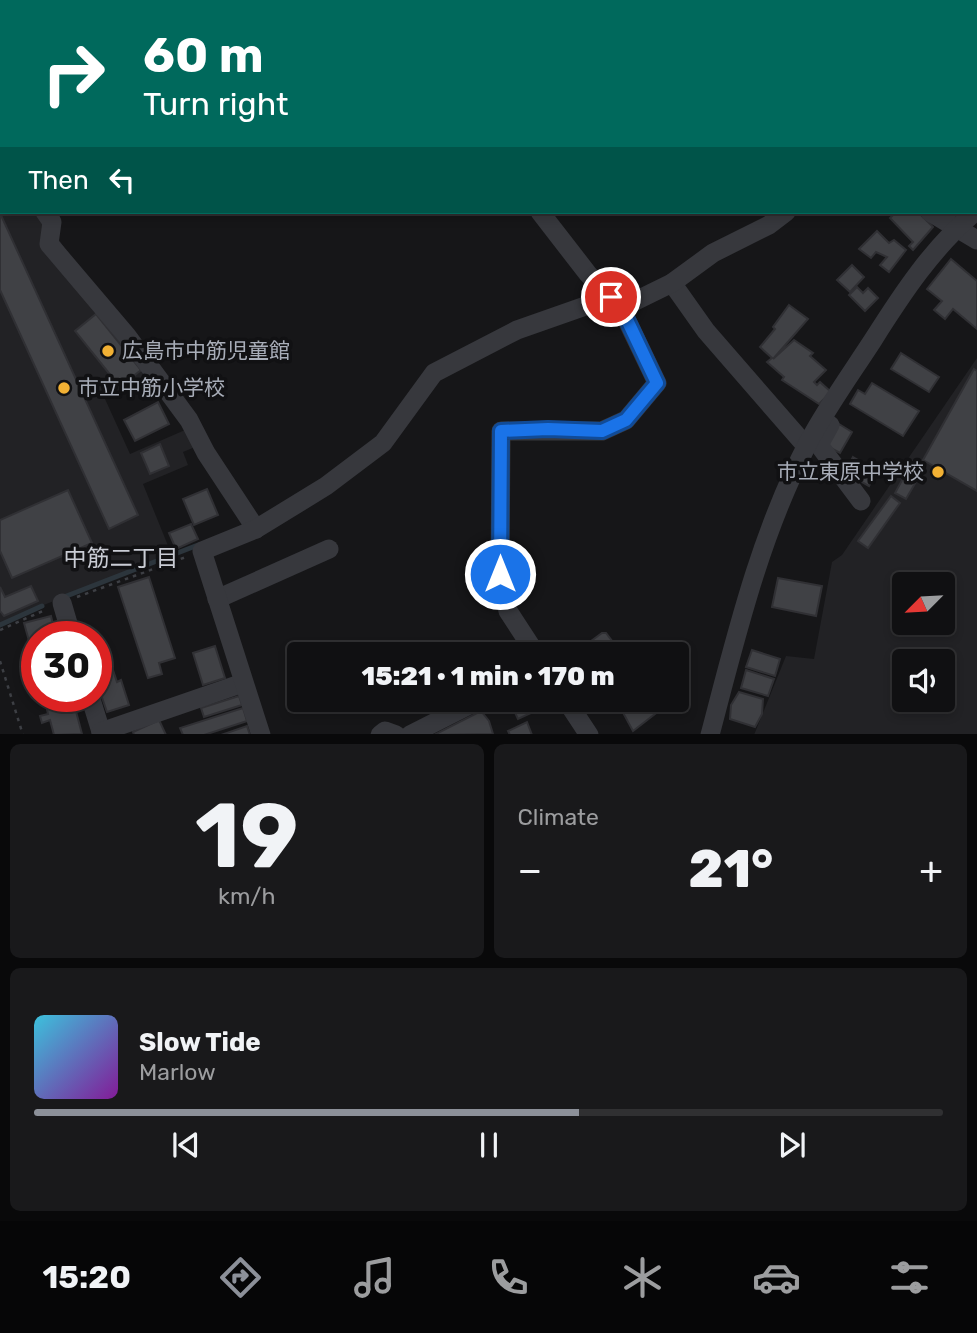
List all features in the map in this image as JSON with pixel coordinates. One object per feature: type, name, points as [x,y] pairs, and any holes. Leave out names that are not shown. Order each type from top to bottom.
[{"type":"street","points":[[46,214],[52,222],[49,244],[127,336],[190,420],[206,453],[256,529]]},
{"type":"street","points":[[528,642],[508,611],[500,574],[501,431],[602,431],[626,420],[657,383],[616,302],[588,274],[542,214]]},
{"type":"street","points":[[261,734],[202,551],[256,529],[326,486],[383,443],[434,373],[517,330],[672,283],[713,253],[769,225],[783,214]]},
{"type":"street","points":[[933,214],[977,240]]},
{"type":"street","points":[[710,734],[735,637],[769,532],[807,446],[905,289],[955,229],[972,214]]},
{"type":"street","points":[[672,283],[706,331],[807,446]]},
{"type":"street","points":[[825,415],[832,420],[819,445],[861,501]]},
{"type":"street","points":[[217,599],[329,549]]},
{"type":"street","points":[[62,603],[67,621]]},
{"type":"street","points":[[95,712],[101,734],[243,683]]},
{"type":"street","points":[[410,734],[455,712]]},
{"type":"street","points":[[574,712],[589,734]]},
{"type":"street","points":[[380,734],[385,731],[396,734]]},
{"type":"path","points":[[0,630],[62,603],[202,551]]},
{"type":"path","points":[[0,661],[23,734]]},
{"type":"shaded area","name":"市立中筋小学校","points":[[0,214],[41,214],[152,377],[105,399],[130,454],[185,430],[195,447],[183,452],[188,465],[143,484],[171,553],[0,623]]},
{"type":"shaded area","name":"市立東原中学校","points":[[977,358],[977,734],[754,734],[786,656],[814,659],[832,562],[842,555]]},
{"type":"building","points":[[0,214],[138,515],[109,529],[0,290]]},
{"type":"building","points":[[894,214],[920,214],[933,227],[913,250],[909,246],[913,242],[890,218]]},
{"type":"building","points":[[877,231],[889,243],[894,240],[906,250],[889,272],[880,265],[887,257],[876,252],[871,258],[859,249]]},
{"type":"building","points":[[951,259],[977,281],[977,329],[953,309],[945,319],[934,310],[942,301],[927,289]]},
{"type":"building","points":[[852,265],[864,277],[850,292],[837,280]]},
{"type":"building","points":[[857,287],[863,293],[868,288],[878,298],[865,311],[849,295]]},
{"type":"building","points":[[789,305],[808,319],[773,359],[794,340],[813,353],[810,356],[826,370],[814,382],[817,385],[820,382],[831,392],[819,404],[782,380],[784,377],[767,362],[772,358],[760,347],[775,329],[773,327]]},
{"type":"building","name":"広島市中筋児童館","points":[[96,314],[141,370],[120,387],[75,331]]},
{"type":"building","points":[[901,353],[939,377],[929,392],[891,369]]},
{"type":"building","points":[[974,369],[977,371],[977,491],[923,460]]},
{"type":"building","points":[[872,383],[919,411],[903,436],[850,404],[858,390],[865,394]]},
{"type":"building","points":[[158,402],[169,424],[135,441],[124,420]]},
{"type":"building","points":[[839,424],[852,432],[840,453],[827,446]]},
{"type":"building","points":[[160,444],[169,466],[150,474],[141,453]]},
{"type":"building","points":[[853,457],[877,471],[869,486],[845,472]]},
{"type":"building","points":[[906,473],[917,480],[906,499],[895,493]]},
{"type":"building","points":[[207,489],[218,515],[194,525],[183,499]]},
{"type":"building","points":[[68,490],[92,543],[12,578],[0,551],[0,520]]},
{"type":"building","points":[[891,496],[900,503],[868,548],[858,541]]},
{"type":"building","points":[[191,524],[198,539],[176,549],[169,533]]},
{"type":"building","points":[[149,577],[175,658],[159,663],[162,674],[148,678],[118,587]]},
{"type":"building","points":[[778,578],[822,586],[816,616],[772,607]]},
{"type":"building","points":[[31,586],[38,601],[4,616],[0,611],[0,587],[5,597]]},
{"type":"building","points":[[51,616],[52,621],[32,621]]},
{"type":"building","points":[[606,633],[613,642],[590,642]]},
{"type":"building","points":[[215,646],[225,678],[203,685],[193,653]]},
{"type":"building","points":[[752,650],[780,659],[775,676],[746,667]]},
{"type":"building","points":[[112,667],[117,682],[121,680],[129,705],[112,710]]},
{"type":"building","points":[[746,670],[774,679],[768,696],[741,688]]},
{"type":"building","points":[[739,692],[763,699],[762,714],[755,727],[730,719],[731,705]]},
{"type":"building","points":[[239,696],[242,705],[204,717],[201,708]]},
{"type":"building","points":[[243,708],[247,721],[207,734],[183,734],[180,728]]},
{"type":"building","points":[[48,712],[76,712],[82,734],[54,734],[50,720],[42,723],[40,716]]},
{"type":"building","points":[[482,712],[489,721],[493,734],[436,734]]},
{"type":"building","points":[[515,712],[533,712],[518,719]]},
{"type":"building","points":[[623,712],[658,712],[633,731]]},
{"type":"building","points":[[159,720],[166,734],[134,734]]},
{"type":"building","points":[[527,722],[532,734],[510,734],[508,731]]},
{"type":"building","points":[[247,726],[250,734],[224,734]]},
{"type":"waterway","points":[[64,597],[198,545]]},
{"type":"waterway","points":[[0,625],[42,606]]},
{"type":"place","name":"広島市中筋児童館","points":[[108,351]]},
{"type":"place","name":"市立中筋小学校","points":[[64,388]]},
{"type":"place","name":"市立東原中学校","points":[[938,472]]},
{"type":"district","name":"中筋二丁目","points":[[121,558]]},
{"type":"route","points":[[500,574],[501,431],[602,431],[626,420],[657,383],[621,307],[611,297]]}]
